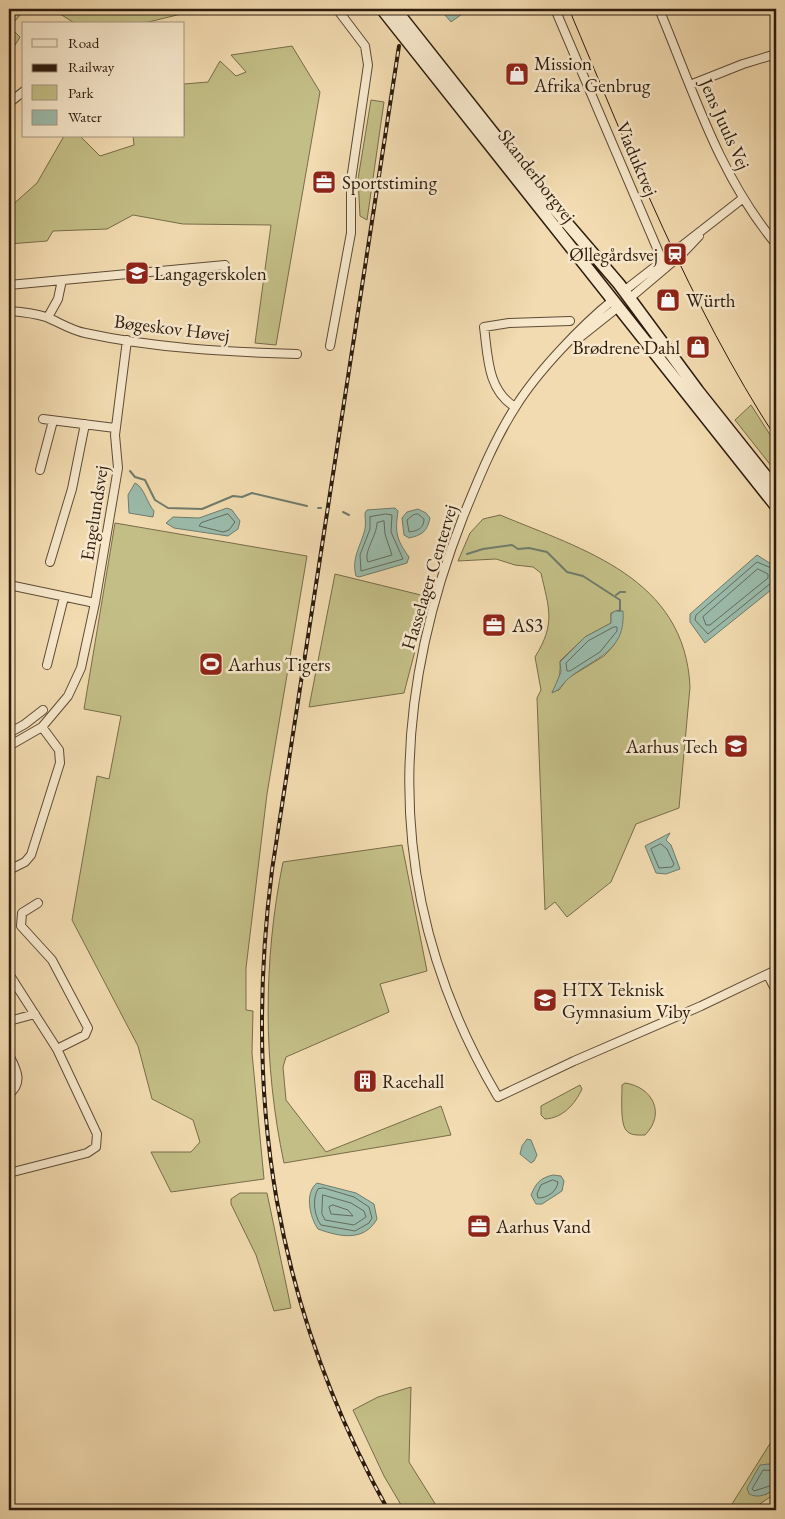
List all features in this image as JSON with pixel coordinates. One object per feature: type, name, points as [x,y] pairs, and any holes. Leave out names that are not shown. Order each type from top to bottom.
[{"type":"main road","name":"Skanderborgvej","points":[[382,9],[613,303],[776,506]]},
{"type":"main road","name":"Skanderborgvej","points":[[395,9],[535,186],[629,294],[685,373],[776,489]]},
{"type":"main road","points":[[565,240],[616,291],[629,294]]},
{"type":"main road","points":[[613,303],[619,301],[626,306],[685,373]]},
{"type":"street","points":[[330,346],[351,233],[353,218],[351,180],[368,65],[365,46],[337,9]]},
{"type":"street","name":"Viaduktvej","points":[[555,9],[664,264]]},
{"type":"street","name":"Jens Juuls Vej","points":[[659,9],[723,164],[742,199],[776,244]]},
{"type":"street","points":[[690,84],[776,54]]},
{"type":"street","points":[[9,103],[22,93]]},
{"type":"street","points":[[629,294],[664,264],[682,254],[710,225],[742,199]]},
{"type":"street","points":[[629,294],[664,264]]},
{"type":"street","points":[[9,285],[225,265],[226,276]]},
{"type":"street","points":[[48,317],[58,300],[62,280]]},
{"type":"street","name":"Hasselager Centervej","points":[[565,347],[613,303]]},
{"type":"street","name":"Hasselager Centervej","points":[[613,303],[565,347],[540,374],[515,407],[470,499],[436,596],[417,676],[409,757],[409,796],[415,871],[430,942],[454,1011],[498,1097],[768,974]]},
{"type":"street","name":"Bøgeskov Høvej","points":[[9,310],[31,312],[48,317],[83,333],[127,340],[194,349],[297,354]]},
{"type":"street","points":[[515,407],[502,398],[492,378],[484,328],[509,323],[570,321]]},
{"type":"street","name":"Engelundsvej","points":[[9,746],[42,727],[68,696],[78,678],[86,652],[118,468],[115,428],[127,340]]},
{"type":"street","points":[[43,419],[115,428]]},
{"type":"street","points":[[40,470],[53,421]]},
{"type":"street","name":"Engelundsvej","points":[[50,562],[72,490],[84,424]]},
{"type":"street","points":[[9,594],[10,586],[95,604]]},
{"type":"street","points":[[47,665],[64,597]]},
{"type":"street","points":[[9,733],[26,724],[43,710]]},
{"type":"street","points":[[26,724],[32,734]]},
{"type":"street","points":[[9,870],[25,862],[31,855],[60,763],[59,750],[42,727]]},
{"type":"street","points":[[9,765],[9,771]]},
{"type":"street","points":[[24,900],[28,908]]},
{"type":"street","points":[[38,902],[22,913],[21,926],[52,960],[88,1028],[84,1036],[57,1049]]},
{"type":"street","points":[[776,970],[768,974],[776,991]]},
{"type":"street","points":[[9,974],[57,1049],[97,1134],[96,1147],[87,1153],[9,1173]]},
{"type":"street","points":[[9,1020],[36,1014]]},
{"type":"street","points":[[9,1055],[18,1077],[16,1086],[9,1094]]},
{"type":"green space","points":[[9,9],[25,9],[10,27],[20,37],[9,55]]},
{"type":"green space","points":[[52,9],[202,9],[148,22],[73,22]]},
{"type":"green space","points":[[292,46],[320,92],[276,345],[255,343],[271,225],[183,224],[133,215],[107,229],[53,231],[47,241],[9,244],[9,208],[37,183],[63,138],[82,138],[100,156],[134,145],[133,138],[185,138],[185,84],[208,82],[220,61],[236,76],[246,72],[231,55]]},
{"type":"green space","points":[[371,100],[384,102],[367,220],[360,216],[358,179]]},
{"type":"green space","points":[[751,405],[776,444],[776,472],[735,420]]},
{"type":"green space","points":[[500,515],[564,541],[596,556],[625,573],[650,594],[670,619],[684,650],[690,687],[679,808],[636,824],[611,882],[567,917],[555,902],[545,910],[537,698],[541,690],[535,657],[546,635],[549,616],[548,606],[541,573],[533,567],[515,565],[496,559],[458,561],[470,533],[483,519]],"holes":[[[619,610],[617,638],[614,645],[604,656],[568,678],[559,690],[552,692],[559,677],[560,661],[585,637],[611,623],[611,613]]]},
{"type":"green space","points":[[115,523],[307,556],[267,794],[246,968],[246,1010],[253,1011],[252,1053],[264,1179],[171,1192],[151,1152],[191,1152],[200,1142],[193,1120],[152,1099],[138,1046],[72,920],[97,776],[109,779],[121,716],[84,709]]},
{"type":"green space","points":[[335,574],[429,597],[404,693],[309,707]]},
{"type":"green space","points":[[402,845],[427,971],[380,984],[389,1012],[286,1057],[283,1067],[286,1100],[326,1152],[441,1106],[451,1135],[284,1163],[272,1088],[268,1012],[272,937],[276,899],[283,862]]},
{"type":"green space","points":[[625,1083],[643,1090],[653,1103],[655,1119],[645,1135],[630,1133],[624,1126],[622,1085]]},
{"type":"green space","points":[[580,1085],[582,1089],[579,1095],[563,1113],[545,1119],[541,1115],[541,1106]]},
{"type":"green space","points":[[240,1193],[267,1193],[291,1308],[274,1311],[256,1255],[231,1204],[231,1199]]},
{"type":"green space","points":[[411,1387],[409,1462],[439,1510],[404,1510],[384,1476],[353,1410],[378,1397]]},
{"type":"green space","points":[[776,1439],[776,1467],[769,1464],[765,1495],[776,1488],[776,1493],[751,1510],[732,1510],[732,1504],[771,1442]]},
{"type":"water","points":[[440,9],[469,9],[451,22]]},
{"type":"water","points":[[135,483],[141,488],[154,511],[153,517],[129,513],[128,495]]},
{"type":"water","points":[[227,508],[232,510],[240,521],[238,529],[228,536],[174,528],[166,523],[173,517],[199,518]]},
{"type":"water","points":[[395,508],[398,511],[398,535],[401,545],[409,557],[407,563],[359,577],[356,576],[355,563],[365,529],[365,513],[367,510]]},
{"type":"water","points":[[418,509],[426,513],[430,518],[429,523],[423,532],[409,538],[404,535],[402,518],[407,512]]},
{"type":"water","points":[[757,555],[776,567],[776,586],[705,643],[690,622],[690,614]]},
{"type":"water","points":[[615,611],[623,611],[623,625],[614,645],[552,693],[561,672],[560,662],[585,637],[611,623],[611,614]]},
{"type":"water","points":[[670,833],[666,840],[671,845],[680,869],[666,874],[656,873],[645,846]]},
{"type":"water","points":[[527,1139],[531,1140],[537,1155],[531,1163],[520,1154],[522,1146]]},
{"type":"water","points":[[553,1175],[561,1176],[564,1181],[562,1191],[542,1204],[536,1204],[531,1195],[535,1187],[542,1179]]},
{"type":"water","points":[[317,1183],[356,1193],[374,1204],[377,1219],[365,1231],[351,1236],[318,1229],[313,1219],[309,1199],[313,1187]]},
{"type":"water","points":[[769,1464],[776,1467],[776,1488],[763,1495],[749,1494],[747,1488],[760,1465]]},
{"type":"waterway","points":[[130,471],[135,477],[145,480],[155,500],[168,508],[202,509],[233,496],[242,497],[252,493],[307,506]]},
{"type":"waterway","points":[[343,512],[349,515]]},
{"type":"waterway","points":[[467,554],[483,549],[512,545],[518,549],[529,548],[547,552],[567,572],[583,576],[620,600],[620,611]]},
{"type":"waterway","points":[[616,595],[620,592],[625,592]]},
{"type":"tram line","points":[[569,9],[639,174],[689,282],[716,335],[776,438]]},
{"type":"railway","points":[[388,1510],[349,1434],[318,1357],[294,1279],[277,1200],[266,1120],[262,1038],[264,955],[272,870],[399,46]]},
{"type":"place","name":"Mission Afrika Genbrug","points":[[517,74]]},
{"type":"place","name":"Sportstiming","points":[[324,182]]},
{"type":"place","name":"Øllegårdsvej","points":[[675,254]]},
{"type":"place","name":"Langagerskolen","points":[[137,273]]},
{"type":"place","name":"Würth","points":[[668,300]]},
{"type":"place","name":"Brødrene Dahl","points":[[698,347]]},
{"type":"place","name":"AS3","points":[[494,625]]},
{"type":"place","name":"Aarhus Tigers","points":[[211,664]]},
{"type":"place","name":"Aarhus Tech","points":[[736,746]]},
{"type":"place","name":"HTX Teknisk Gymnasium Viby","points":[[545,1000]]},
{"type":"place","name":"Racehall","points":[[365,1081]]},
{"type":"place","name":"Aarhus Vand","points":[[479,1226]]}]
